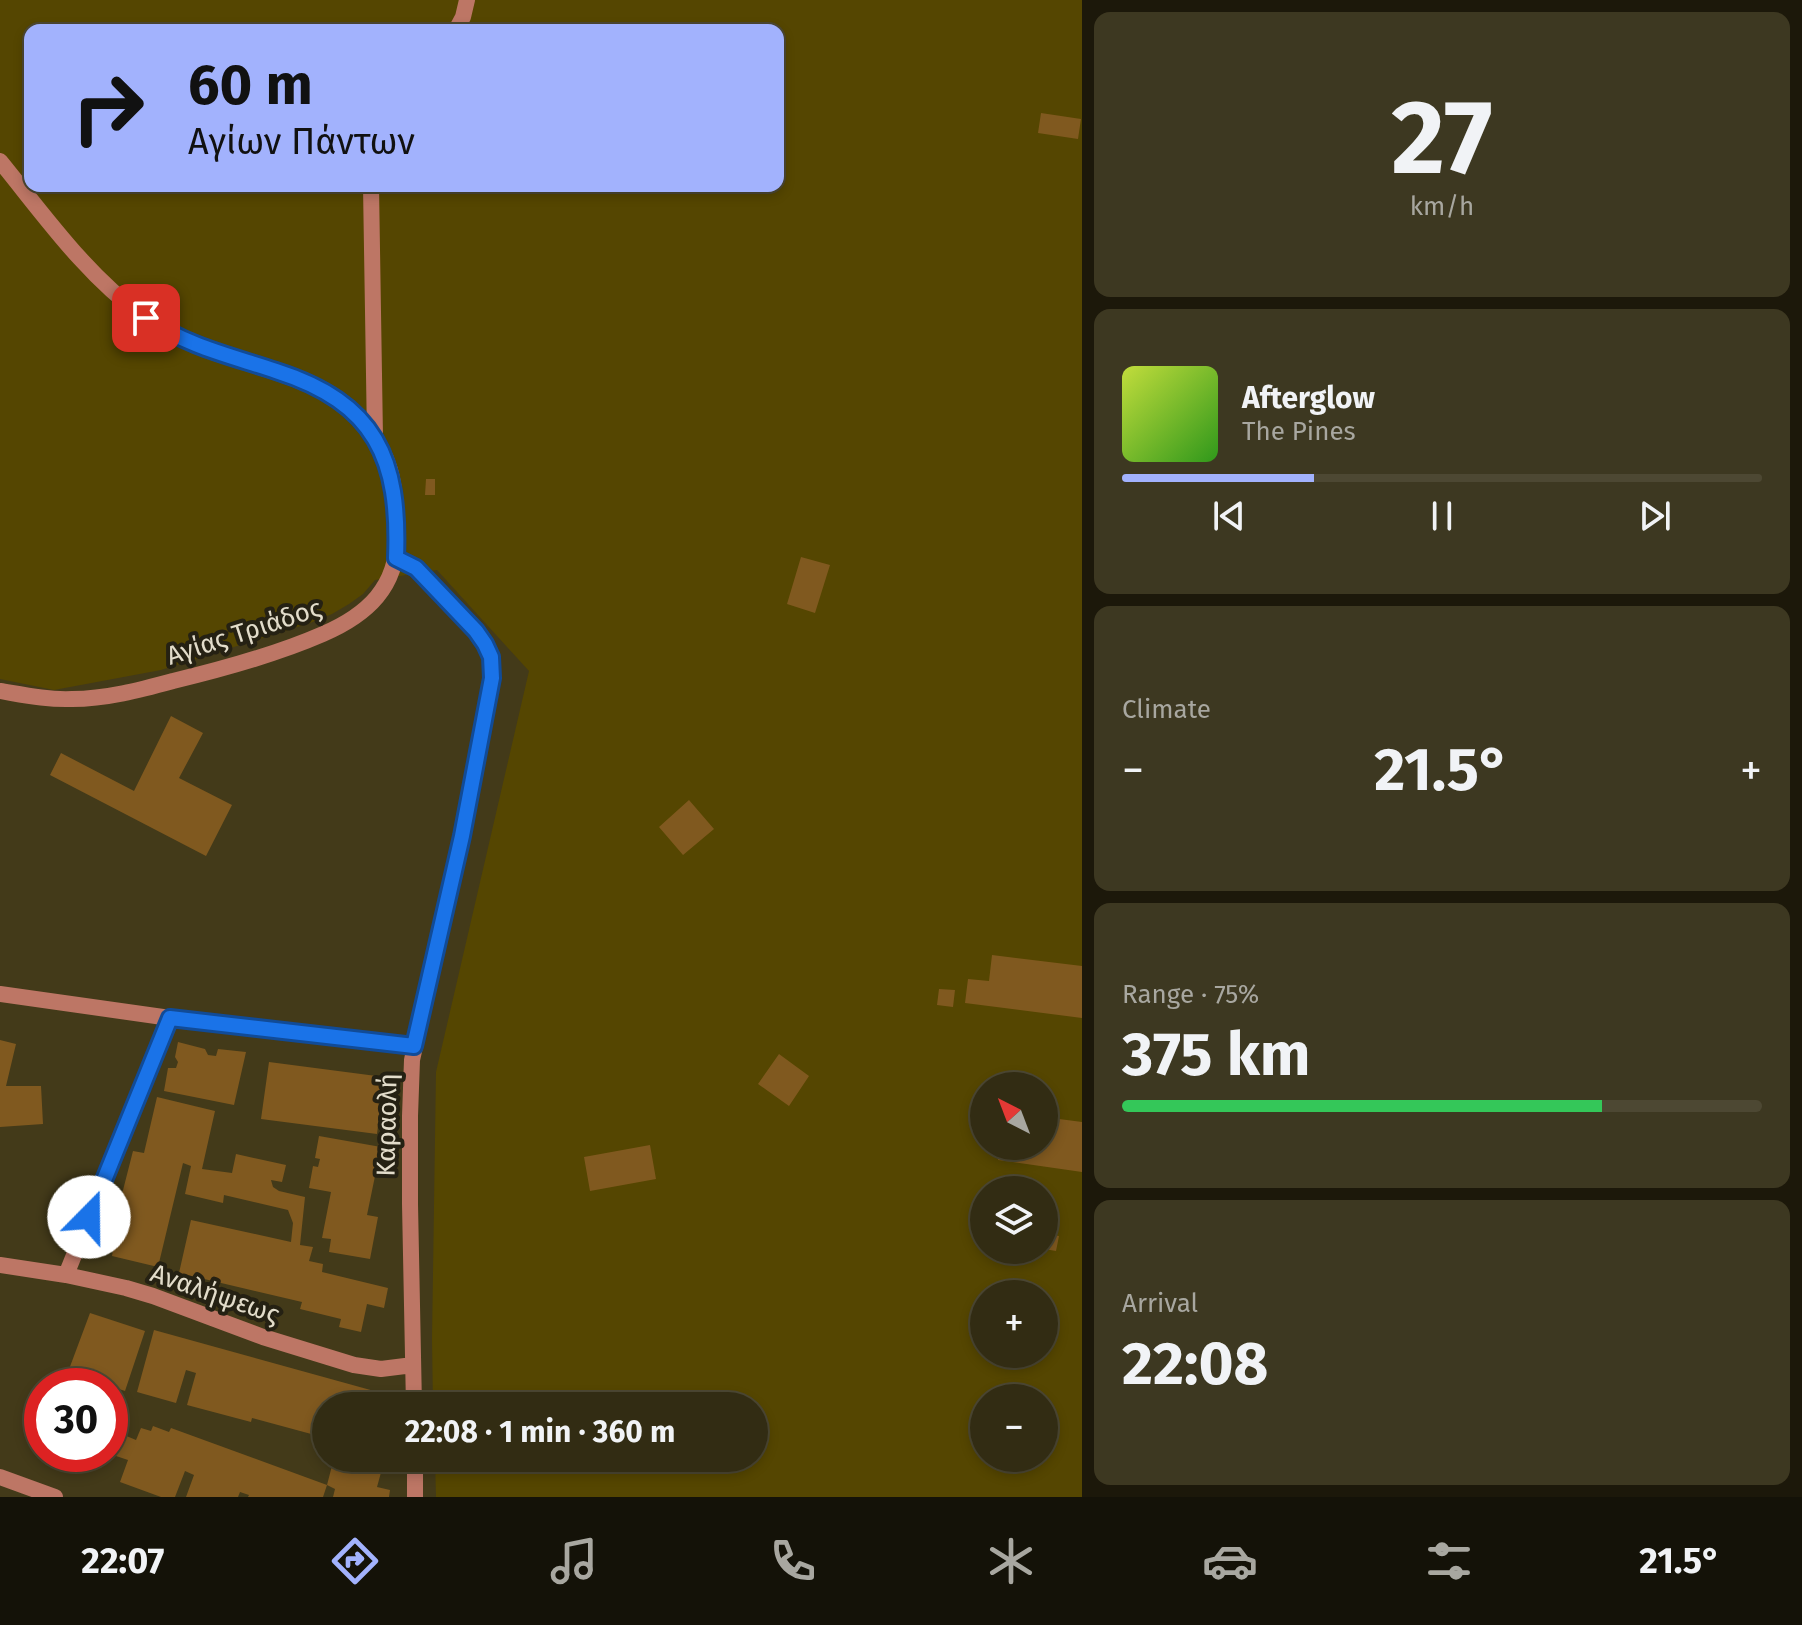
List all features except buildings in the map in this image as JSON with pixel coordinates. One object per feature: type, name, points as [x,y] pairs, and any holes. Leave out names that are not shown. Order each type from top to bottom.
[{"type":"street","points":[[459,24],[467,0]]},
{"type":"street","name":"Αγίας Τριάδος","points":[[0,161],[24,190]]},
{"type":"street","name":"Αγίας Τριάδος","points":[[0,691],[71,699],[109,695],[219,669],[298,644],[358,616],[385,587],[396,558],[392,480],[375,437],[354,412],[328,394],[290,376],[192,344],[136,311],[84,263],[26,192]]},
{"type":"street","points":[[371,192],[375,437]]},
{"type":"street","name":"Καραολή","points":[[396,558],[416,568],[459,613],[482,639],[492,662],[486,715],[462,836],[414,1046],[410,1116],[414,1392]]},
{"type":"street","points":[[0,994],[170,1018],[414,1046]]},
{"type":"street","points":[[66,1275],[170,1018]]},
{"type":"street","name":"Αναλήψεως","points":[[0,1265],[101,1282],[153,1296],[263,1337],[354,1365],[381,1369],[413,1365]]},
{"type":"street","points":[[415,1472],[415,1497]]},
{"type":"street","points":[[0,1477],[55,1497]]},
{"type":"shaded area","points":[[0,0],[1082,0],[1082,1497],[436,1497],[435,1472],[768,1472],[768,1392],[433,1392],[436,1072],[529,671],[437,570],[375,580],[363,594],[332,614],[161,670],[54,690],[0,679]]},
{"type":"route","points":[[89,1217],[170,1018],[414,1046],[462,836],[492,678],[491,657],[476,631],[416,568],[396,558],[396,515],[390,471],[381,447],[359,417],[328,394],[299,379],[205,349],[146,318]]}]
